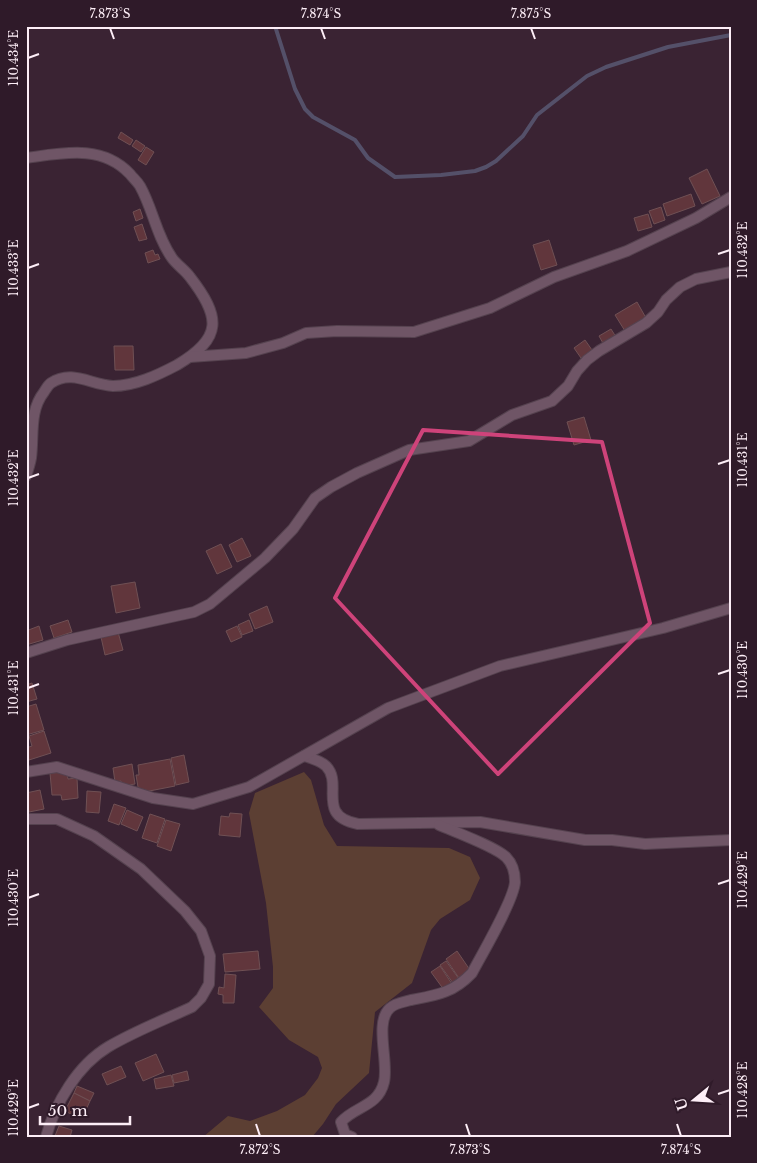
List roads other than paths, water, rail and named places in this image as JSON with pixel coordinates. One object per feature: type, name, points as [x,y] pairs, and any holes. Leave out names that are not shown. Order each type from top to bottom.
[{"type":"street","points":[[26,158],[71,152],[102,155],[122,165],[139,184],[158,234],[173,260],[190,276],[211,311],[214,327],[207,343],[190,357],[166,371],[143,381],[113,386],[69,376],[50,384],[38,400],[33,421],[31,459],[26,476]]},
{"type":"street","points":[[190,357],[246,353],[283,343],[306,333],[337,331],[414,332],[490,308],[554,277],[627,251],[696,218],[731,197]]},
{"type":"street","points":[[26,653],[67,640],[194,612],[210,604],[280,544],[293,529],[314,498],[331,487],[357,473],[410,450],[469,441],[512,415],[552,400],[568,386],[577,371],[587,360],[646,323],[680,287],[696,279],[731,272]]},
{"type":"street","points":[[26,772],[58,767],[153,798],[193,804],[249,787],[388,708],[500,666],[663,628],[731,608]]},
{"type":"street","points":[[304,756],[325,765],[330,774],[335,812],[341,819],[358,824],[480,822],[584,840],[612,840],[645,844],[731,840]]},
{"type":"street","points":[[26,819],[57,819],[94,836],[141,869],[185,911],[201,931],[210,956],[209,984],[201,998],[192,1008],[108,1048],[86,1065],[67,1090],[50,1124],[46,1137]]},
{"type":"street","points":[[352,1137],[342,1129],[341,1122],[345,1117],[375,1100],[384,1084],[387,1069],[382,1030],[384,1017],[390,1008],[400,1003],[445,993],[465,981],[472,973],[513,890],[515,882],[513,868],[506,858],[497,851],[435,823]]},
{"type":"waterway","points":[[275,26],[295,89],[305,109],[313,117],[355,140],[368,158],[395,177],[441,175],[475,171],[486,167],[496,161],[523,136],[537,115],[587,76],[606,67],[668,47],[731,35]]}]
